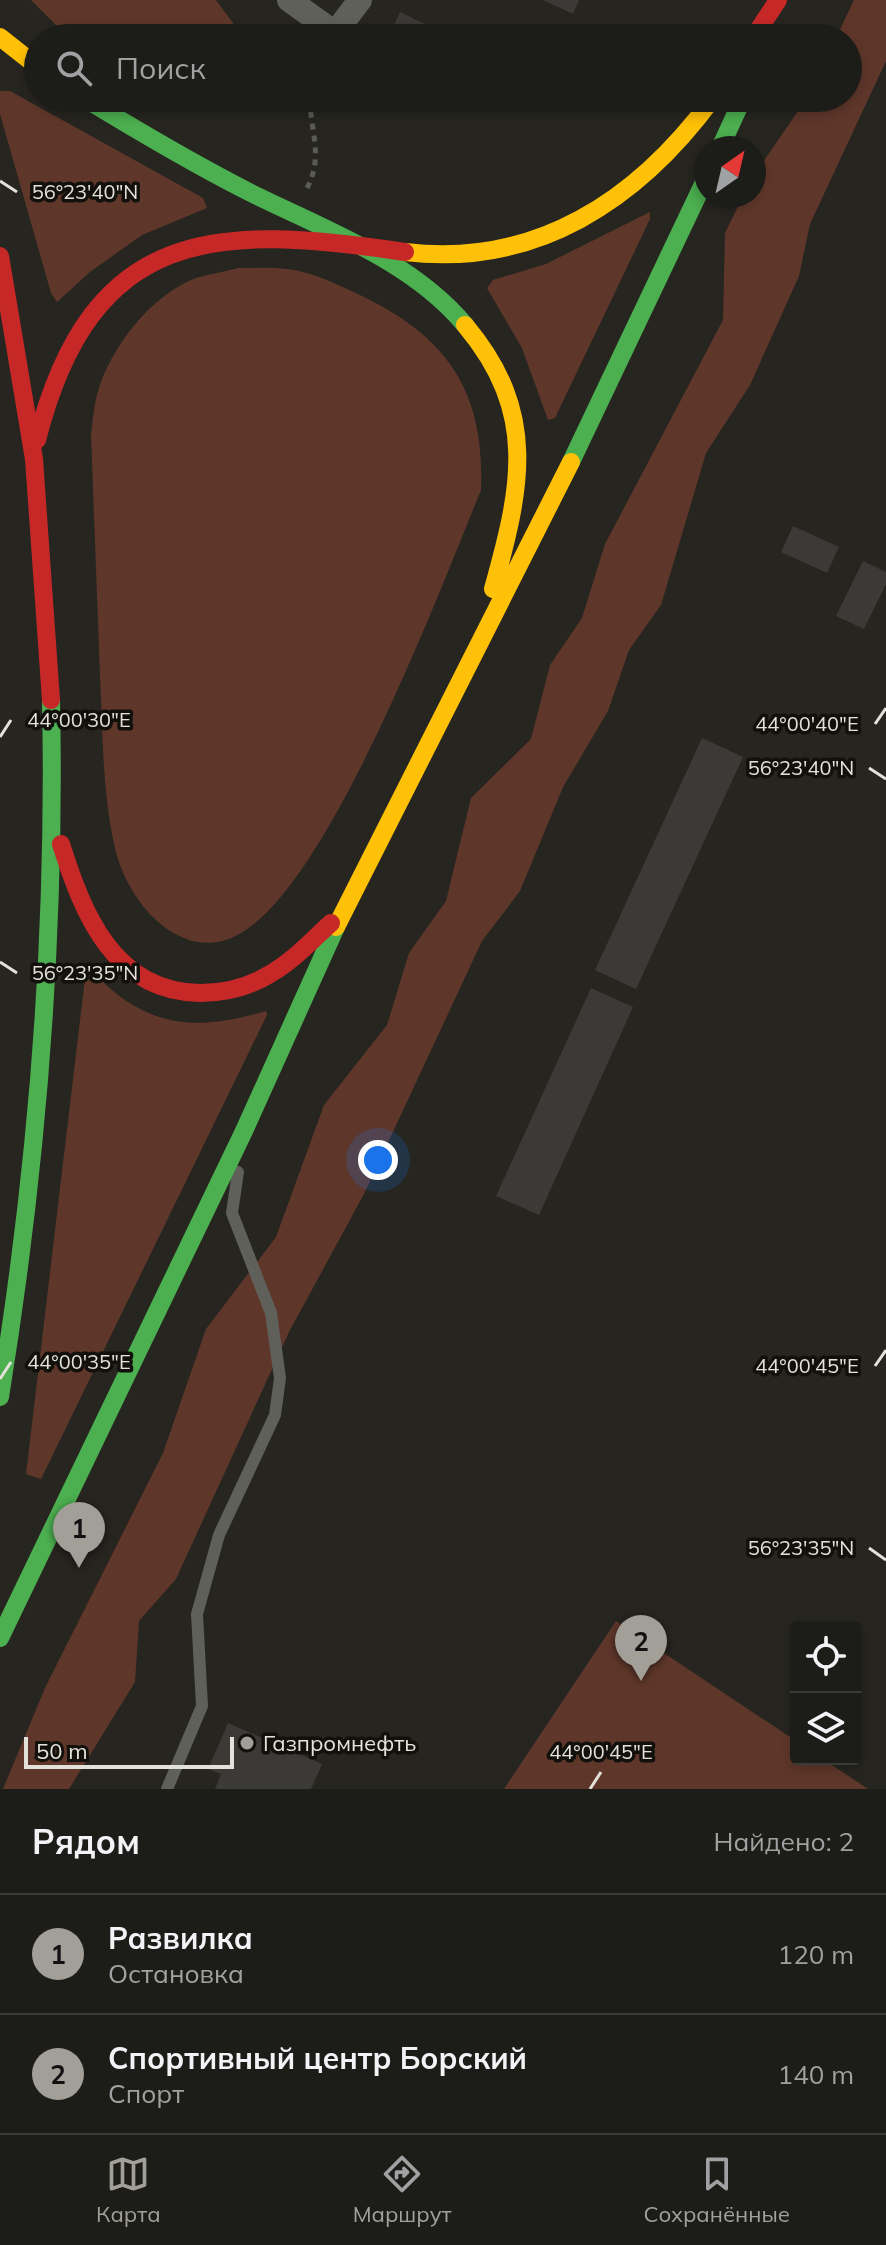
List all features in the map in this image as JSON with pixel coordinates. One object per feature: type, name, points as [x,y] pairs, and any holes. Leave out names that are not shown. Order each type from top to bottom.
[{"type":"main road","points":[[762,24],[778,0]]},
{"type":"main road","points":[[776,24],[786,0]]},
{"type":"main road","points":[[0,37],[24,56]]},
{"type":"main road","points":[[107,112],[423,284],[456,310],[480,338],[503,383],[519,441],[517,501],[479,639]]},
{"type":"main road","points":[[33,457],[45,400],[66,354],[100,306],[132,277],[165,256],[201,243],[245,237],[356,245],[432,257],[488,253],[537,238],[580,219],[655,168],[704,112]]},
{"type":"main road","points":[[726,136],[737,112]]},
{"type":"main road","points":[[0,1638],[244,1131],[342,913],[479,639],[525,558],[694,203]]},
{"type":"main road","points":[[0,256],[33,457],[44,578],[55,825],[40,1117],[20,1287],[0,1397]]},
{"type":"main road","points":[[55,825],[82,906],[110,949],[130,971],[177,991],[212,995],[252,984],[286,964],[342,913]]},
{"type":"street","points":[[289,0],[322,24]]},
{"type":"street","points":[[342,24],[360,0]]},
{"type":"lane","points":[[167,1789],[202,1706],[197,1614],[219,1535],[275,1415],[280,1378],[271,1313],[232,1213],[244,1131]]},
{"type":"path","points":[[294,214],[314,175],[318,146],[310,112]]},
{"type":"shaded area","points":[[31,0],[216,0],[234,24],[55,24]]},
{"type":"shaded area","points":[[854,0],[886,0],[886,61],[810,224],[799,276],[750,385],[706,453],[661,605],[629,650],[608,711],[563,787],[520,891],[482,941],[364,1194],[289,1332],[176,1579],[139,1621],[135,1682],[69,1789],[3,1789],[45,1688],[163,1453],[206,1329],[276,1237],[324,1105],[387,1025],[409,953],[446,901],[471,798],[531,739],[550,665],[582,618],[605,544],[723,320],[725,233],[737,208],[766,208],[766,158],[797,112],[862,112],[862,24],[843,24]]},
{"type":"shaded area","points":[[0,91],[10,91],[24,99],[24,112],[48,112],[203,198],[207,208],[142,235],[90,272],[57,302],[51,293],[0,114]]},
{"type":"shaded area","points":[[650,212],[650,219],[555,418],[548,420],[522,348],[487,288],[493,280],[546,264]]},
{"type":"shaded area","points":[[238,268],[281,268],[316,276],[362,296],[418,330],[456,372],[468,397],[481,456],[481,490],[411,661],[379,730],[310,856],[275,903],[241,933],[220,942],[206,943],[191,941],[172,932],[151,915],[127,881],[112,834],[104,766],[91,434],[104,374],[135,324],[179,286],[196,278]]},
{"type":"shaded area","points":[[90,969],[130,1003],[170,1020],[215,1022],[266,1011],[267,1015],[41,1479],[26,1474],[86,970]]},
{"type":"shaded area","points":[[616,1621],[790,1737],[790,1765],[832,1765],[868,1789],[504,1789]]},
{"type":"building","points":[[543,0],[579,0],[573,14]]},
{"type":"building","points":[[400,12],[425,24],[394,24]]},
{"type":"building","points":[[793,526],[839,547],[827,573],[781,552]]},
{"type":"building","points":[[863,561],[886,572],[886,584],[864,629],[836,616]]},
{"type":"building","points":[[702,738],[743,757],[636,989],[595,970]]},
{"type":"building","points":[[591,988],[633,1007],[539,1215],[496,1196]]},
{"type":"building","name":"Газпромнефть","points":[[228,1723],[322,1764],[311,1789],[215,1789],[221,1774],[208,1769]]},
{"type":"traffic: fast","points":[[107,112],[207,170],[392,264],[443,302],[465,325]]},
{"type":"traffic: fast","points":[[726,136],[737,112]]},
{"type":"traffic: fast","points":[[571,462],[694,203]]},
{"type":"traffic: fast","points":[[0,1397],[25,1223],[42,1050],[50,876],[51,700]]},
{"type":"traffic: fast","points":[[0,1638],[244,1131],[336,927]]},
{"type":"traffic: slow","points":[[0,37],[24,56]]},
{"type":"traffic: slow","points":[[405,252],[453,254],[498,249],[540,237],[580,219],[617,196],[652,167],[702,112]]},
{"type":"traffic: slow","points":[[465,325],[489,357],[505,389],[514,421],[516,484],[493,589]]},
{"type":"traffic: slow","points":[[336,927],[571,462]]},
{"type":"traffic: jam","points":[[762,24],[778,0]]},
{"type":"traffic: jam","points":[[37,440],[61,369],[91,316],[128,279],[171,255],[220,242],[276,239],[405,252]]},
{"type":"traffic: jam","points":[[0,256],[34,459],[51,700]]},
{"type":"traffic: jam","points":[[61,844],[80,897],[106,944],[124,964],[145,979],[170,989],[209,993],[254,982],[286,963],[331,923]]},
{"type":"place","name":"Развилка","points":[[79,1568]]},
{"type":"place","name":"Спортивный центр Борский","points":[[641,1681]]},
{"type":"place","name":"Газпромнефть","points":[[247,1743]]}]
